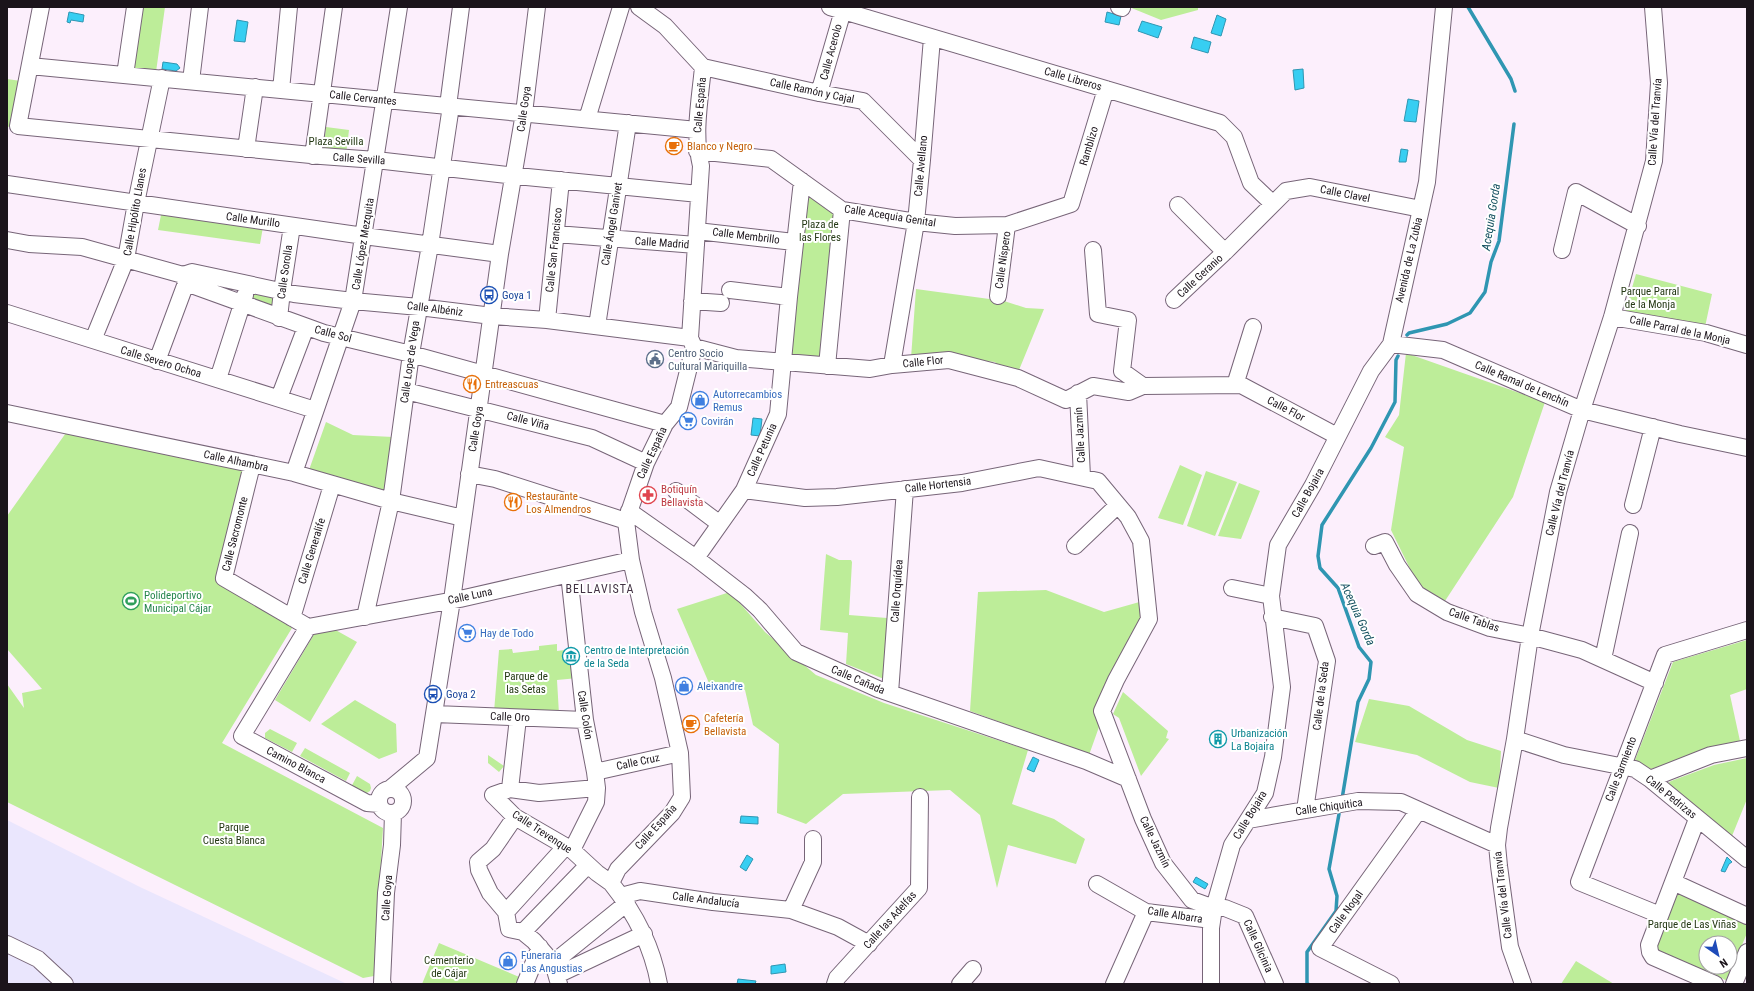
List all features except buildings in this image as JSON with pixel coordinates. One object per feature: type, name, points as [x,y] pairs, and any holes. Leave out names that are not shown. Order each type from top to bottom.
[{"type":"street","points":[[30,66],[41,7]]},
{"type":"street","points":[[125,75],[135,7]]},
{"type":"street","points":[[191,81],[200,7]]},
{"type":"street","points":[[281,90],[289,7]]},
{"type":"street","points":[[313,156],[334,7]]},
{"type":"street","name":"Calle López Mezquita","points":[[294,473],[353,301],[399,7]]},
{"type":"street","name":"Calle Lope de Vega","points":[[365,617],[391,501],[418,307],[430,245],[442,166],[461,7]]},
{"type":"street","name":"Calle Goya","points":[[392,788],[427,758],[452,600],[500,254],[524,113],[537,7]]},
{"type":"street","points":[[587,119],[621,7]]},
{"type":"street","name":"Calle España","points":[[611,883],[618,869],[672,813],[682,797],[680,753],[664,682],[643,612],[631,560],[627,516],[646,463],[665,424],[680,407],[692,342],[692,301],[701,166],[697,151],[697,130],[703,67],[665,26],[639,7]]},
{"type":"street","name":"Avenida de La Zubia","points":[[1337,436],[1371,371],[1391,344],[1427,182],[1444,7]]},
{"type":"street","name":"Calle Vía del Tranvía","points":[[1523,984],[1510,947],[1497,845],[1515,739],[1530,636],[1558,492],[1582,410],[1612,317],[1638,226],[1654,161],[1659,83],[1653,7]]},
{"type":"street","name":"Calle Libreros","points":[[838,8],[932,38],[1220,123],[1234,137],[1251,183],[1273,204]]},
{"type":"street","name":"Calle Acerolo","points":[[819,93],[838,8]]},
{"type":"street","name":"Calle Avellano","points":[[892,365],[916,222],[932,38]]},
{"type":"street","name":"Calle Cervantes","points":[[30,66],[697,130]]},
{"type":"street","name":"Calle Sevilla","points":[[30,66],[18,126],[313,156],[442,166],[513,175],[699,194]]},
{"type":"street","name":"Calle Ramón y Cajal","points":[[703,67],[819,93],[863,101],[922,160]]},
{"type":"street","name":"Calle Hipólito Llanes","points":[[93,340],[126,259],[162,78]]},
{"type":"street","points":[[246,149],[255,87]]},
{"type":"street","name":"Ramblizo","points":[[1071,204],[1106,89]]},
{"type":"street","name":"Calle Ángel Ganivet","points":[[597,326],[628,123]]},
{"type":"street","name":"Calle Acequia Genital","points":[[697,151],[771,159],[842,210],[916,222],[955,226],[1007,225],[1071,204]]},
{"type":"street","name":"Calle San Francisco","points":[[547,320],[561,180]]},
{"type":"street","name":"Calle Petunia","points":[[696,558],[744,490],[778,414],[794,242],[802,181]]},
{"type":"street","name":"Calle Murillo","points":[[7,184],[292,226],[500,254]]},
{"type":"street","name":"Calle Clavel","points":[[1273,204],[1286,191],[1310,187],[1421,209]]},
{"type":"street","points":[[1562,250],[1576,192],[1638,226]]},
{"type":"street","name":"Calle Geranio","points":[[1174,300],[1273,204]]},
{"type":"street","name":"Calle Geranio","points":[[1178,205],[1225,252]]},
{"type":"street","points":[[827,366],[842,210]]},
{"type":"street","name":"Calle Níspero","points":[[998,296],[1007,225]]},
{"type":"street","name":"Calle Sorolla","points":[[280,318],[282,291],[292,226]]},
{"type":"street","name":"Calle Madrid","points":[[556,234],[610,239],[696,238]]},
{"type":"street","name":"Calle Membrillo","points":[[696,238],[794,242]]},
{"type":"street","name":"Calle Sol","points":[[7,240],[29,244],[82,247],[126,259],[184,279],[242,304],[306,327],[411,354],[665,424]]},
{"type":"street","points":[[1093,250],[1098,314],[1128,320],[1122,372],[1143,386]]},
{"type":"street","name":"Calle Albéniz","points":[[184,279],[192,272],[282,291],[353,301],[597,326],[692,342]]},
{"type":"street","points":[[157,361],[184,279]]},
{"type":"street","points":[[218,379],[248,284]]},
{"type":"street","points":[[692,301],[726,296],[789,297]]},
{"type":"street","name":"Calle Severo Ochoa","points":[[7,313],[315,410]]},
{"type":"street","name":"Calle Parral de la Monja","points":[[1612,317],[1706,333],[1747,345]]},
{"type":"street","points":[[279,398],[306,327]]},
{"type":"street","points":[[1235,385],[1253,327]]},
{"type":"street","name":"Calle Flor","points":[[692,342],[736,358],[827,366],[870,369],[892,365],[949,360],[1018,378],[1066,400],[1093,386],[1129,392],[1143,386],[1241,385],[1337,436]]},
{"type":"street","name":"Calle Ramal de Lenchín","points":[[1391,344],[1443,350],[1582,410],[1747,448]]},
{"type":"street","name":"Calle Viña","points":[[406,391],[479,408],[592,438],[646,463]]},
{"type":"street","name":"Calle Jazmín","points":[[1078,393],[1082,477]]},
{"type":"street","name":"Calle Alhambra","points":[[7,413],[294,473],[391,501],[463,518]]},
{"type":"street","points":[[1633,505],[1652,427]]},
{"type":"street","name":"Calle Bojaira","points":[[1211,984],[1213,914],[1232,845],[1265,793],[1274,757],[1282,687],[1272,616],[1271,596],[1278,545],[1313,485],[1337,436]]},
{"type":"street","name":"Calle Sacromonte","points":[[252,465],[224,578],[308,628]]},
{"type":"street","name":"Calle Hortensia","points":[[744,490],[805,498],[837,497],[962,483],[1039,468],[1098,481],[1128,517],[1141,541],[1149,619],[1116,680],[1102,711],[1128,779]]},
{"type":"street","name":"Calle Cañada","points":[[469,474],[495,479],[627,516],[696,558],[745,596],[760,610],[796,652],[890,693],[1086,761],[1128,779]]},
{"type":"street","name":"Calle Generalife","points":[[292,618],[332,485]]},
{"type":"street","name":"Calle Orquídea","points":[[890,693],[905,489]]},
{"type":"street","points":[[676,491],[720,524]]},
{"type":"street","points":[[1075,546],[1118,505]]},
{"type":"street","points":[[1603,659],[1630,533]]},
{"type":"street","name":"Calle Tablas","points":[[1374,546],[1385,542],[1416,594],[1447,612],[1490,628],[1530,636],[1582,650],[1655,683]]},
{"type":"street","name":"Calle Luna","points":[[308,628],[452,600],[631,560]]},
{"type":"street","name":"Calle Colón","points":[[506,912],[568,849],[596,802],[597,788],[585,720],[569,574]]},
{"type":"street","points":[[1232,588],[1271,596]]},
{"type":"street","name":"Calle de la Seda","points":[[1272,616],[1315,626],[1327,661],[1305,810]]},
{"type":"street","name":"Camino Blanca","points":[[308,628],[242,736],[367,803],[379,804]]},
{"type":"street","name":"Calle Sarmiento","points":[[1660,916],[1579,882],[1666,654],[1747,630]]},
{"type":"street","name":"Calle Oro","points":[[435,714],[585,720]]},
{"type":"street","points":[[518,718],[510,789],[539,793],[597,788]]},
{"type":"street","name":"Calle Pedrizas","points":[[1515,739],[1564,755],[1636,769],[1747,859]]},
{"type":"street","points":[[1650,779],[1711,755],[1747,748]]},
{"type":"street","name":"Calle Cruz","points":[[595,772],[680,753]]},
{"type":"street","name":"Calle Jazmín","points":[[1128,779],[1163,863],[1192,900],[1213,914]]},
{"type":"street","points":[[392,788],[399,791],[403,797],[400,809],[393,813],[386,812],[379,804],[380,794],[386,789],[392,788]]},
{"type":"street","name":"Calle Trevenque","points":[[510,789],[493,794],[515,817],[568,849],[611,883]]},
{"type":"street","name":"Calle las Adelfas","points":[[835,984],[837,978],[919,888],[920,797]]},
{"type":"street","name":"Calle Chiquitica","points":[[1248,820],[1358,801],[1401,802],[1497,845]]},
{"type":"street","name":"Calle Nogal","points":[[1391,984],[1320,948],[1419,810]]},
{"type":"street","name":"Calle Goya","points":[[382,983],[386,893],[392,845],[393,813]]},
{"type":"street","points":[[515,817],[493,849],[478,862],[479,870],[490,893],[506,912],[509,929],[523,932],[551,965]]},
{"type":"street","points":[[1697,819],[1649,945],[1650,952],[1653,957],[1715,984]]},
{"type":"street","points":[[791,910],[813,862],[813,839]]},
{"type":"street","points":[[523,932],[588,865]]},
{"type":"street","points":[[1673,882],[1747,916]]},
{"type":"street","points":[[611,883],[624,900],[644,934],[659,984]]},
{"type":"street","name":"Calle Albarra","points":[[1097,884],[1146,912],[1213,914]]},
{"type":"street","name":"Calle Andalucía","points":[[624,900],[640,892],[713,902],[791,910],[838,926],[869,944]]},
{"type":"street","points":[[525,984],[551,965],[624,900]]},
{"type":"street","name":"Calle Glicinia","points":[[1213,914],[1225,908],[1245,916],[1275,984]]},
{"type":"street","points":[[1114,984],[1146,912]]},
{"type":"street","points":[[536,984],[551,965],[644,934]]},
{"type":"street","points":[[7,944],[38,960],[65,984]]},
{"type":"street","points":[[1734,984],[1747,952]]},
{"type":"street","points":[[960,984],[973,969]]},
{"type":"shaded area","points":[[7,820],[140,887],[347,984],[7,984]]},
{"type":"green space","points":[[143,7],[165,7],[156,72],[132,69]]},
{"type":"green space","points":[[1129,7],[1198,7],[1198,10],[1161,20]]},
{"type":"green space","points":[[7,79],[21,81],[13,126],[7,127]]},
{"type":"green space","name":"Plaza Sevilla","points":[[326,127],[349,130],[346,155],[323,152]]},
{"type":"green space","name":"Plaza de las Flores","points":[[809,194],[837,213],[819,362],[789,358]]},
{"type":"green space","points":[[162,210],[263,227],[260,244],[158,230]]},
{"type":"green space","name":"Parque Parral de la Monja","points":[[1636,274],[1712,294],[1705,327],[1625,312]]},
{"type":"green space","points":[[916,289],[1004,301],[1026,308],[1044,309],[1019,370],[998,366],[995,362],[927,355],[911,358]]},
{"type":"green space","points":[[251,293],[276,297],[274,304],[272,306],[252,299]]},
{"type":"green space","points":[[1406,353],[1545,402],[1513,497],[1445,601],[1418,585],[1391,530],[1404,447],[1385,437],[1399,415]]},
{"type":"green space","points":[[326,422],[353,435],[393,437],[388,492],[309,470]]},
{"type":"green space","name":"Parque Cuesta Blanca","points":[[68,430],[241,468],[244,472],[216,575],[220,581],[288,621],[292,628],[222,743],[383,828],[374,976],[363,978],[7,802],[7,684],[24,708],[22,693],[42,689],[7,649],[7,516]]},
{"type":"green space","points":[[1180,465],[1202,475],[1183,525],[1158,518]]},
{"type":"green space","points":[[1206,471],[1237,482],[1215,536],[1187,526]]},
{"type":"green space","points":[[1239,483],[1260,491],[1241,539],[1218,536]]},
{"type":"green space","points":[[826,554],[839,560],[851,560],[852,562],[849,615],[887,618],[884,679],[846,664],[848,633],[820,630]]},
{"type":"green space","points":[[1046,590],[1104,612],[1143,601],[1143,621],[1095,708],[1099,727],[1089,755],[970,711],[978,592]]},
{"type":"green space","points":[[730,592],[765,632],[816,675],[884,703],[1028,750],[1012,804],[1054,819],[1085,839],[1076,864],[1008,845],[997,888],[980,815],[950,790],[843,794],[806,824],[777,813],[779,744],[753,725],[745,690],[712,690],[677,609]]},
{"type":"green space","points":[[332,628],[357,642],[310,722],[275,700],[316,631]]},
{"type":"green space","points":[[1747,640],[1747,689],[1730,695],[1740,741],[1651,769],[1635,760],[1673,662]]},
{"type":"green space","name":"Parque de las Setas","points":[[557,644],[557,651],[565,650],[566,661],[576,660],[578,678],[557,680],[559,714],[494,712],[499,650],[512,649],[513,653],[539,650],[539,646]]},
{"type":"green space","points":[[1123,692],[1168,731],[1166,738],[1169,739],[1141,776],[1119,718],[1113,714]]},
{"type":"green space","points":[[1369,699],[1409,706],[1467,740],[1501,751],[1499,788],[1470,782],[1417,755],[1355,742]]},
{"type":"green space","points":[[355,700],[396,724],[397,752],[379,759],[321,724]]},
{"type":"green space","points":[[270,729],[297,743],[292,752],[265,738],[265,733]]},
{"type":"green space","points":[[305,748],[350,773],[346,781],[300,756]]},
{"type":"green space","points":[[488,755],[504,766],[499,772],[488,763]]},
{"type":"green space","points":[[1747,758],[1747,799],[1732,836],[1668,783],[1714,765]]},
{"type":"green space","points":[[357,776],[370,784],[370,791],[365,794],[351,787]]},
{"type":"green space","name":"Parque de Las Viñas","points":[[1682,892],[1747,922],[1747,933],[1738,955],[1738,935],[1698,935],[1698,968],[1659,951],[1656,946],[1676,896]]},
{"type":"green space","name":"Cementerio de Cájar","points":[[439,943],[524,979],[522,984],[422,984]]},
{"type":"green space","points":[[1576,961],[1614,984],[1561,984]]},
{"type":"green space","name":"Parque de Las Viñas","points":[[1716,975],[1730,975],[1727,981]]},
{"type":"water","points":[[69,12],[84,15],[83,22],[71,20],[70,23],[67,22]]},
{"type":"water","points":[[1107,12],[1121,16],[1119,25],[1105,22]]},
{"type":"water","points":[[1217,15],[1226,19],[1221,36],[1211,33]]},
{"type":"water","points":[[237,20],[248,22],[245,42],[234,41]]},
{"type":"water","points":[[1142,21],[1162,27],[1158,38],[1138,31]]},
{"type":"water","points":[[1194,37],[1211,42],[1208,53],[1191,48]]},
{"type":"water","points":[[163,62],[177,64],[180,68],[176,71],[162,69]]},
{"type":"water","points":[[1303,69],[1304,88],[1295,90],[1293,70]]},
{"type":"water","points":[[1408,99],[1419,101],[1416,122],[1404,121]]},
{"type":"water","points":[[1401,149],[1408,150],[1406,162],[1399,162]]},
{"type":"water","points":[[753,418],[762,419],[760,436],[751,435]]},
{"type":"water","points":[[1033,757],[1039,760],[1034,772],[1027,769]]},
{"type":"water","points":[[741,816],[758,817],[758,824],[740,823]]},
{"type":"water","points":[[747,855],[753,859],[746,871],[740,867]]},
{"type":"water","points":[[1727,857],[1732,862],[1729,864],[1725,872],[1721,871]]},
{"type":"water","points":[[1196,877],[1208,884],[1205,889],[1193,882]]},
{"type":"water","points":[[785,964],[786,972],[771,974],[771,966]]},
{"type":"water","points":[[738,979],[756,981],[755,984],[737,984]]},
{"type":"waterway","name":"Acequia Gorda","points":[[1468,7],[1511,79],[1515,91]]},
{"type":"waterway","name":"Acequia Gorda","points":[[1407,335],[1409,333],[1447,324],[1470,313],[1485,292],[1491,262],[1499,241],[1514,124]]},
{"type":"waterway","name":"Acequia Gorda","points":[[1342,799],[1358,702],[1369,679],[1371,662],[1359,647],[1338,588],[1320,568],[1318,556],[1322,525],[1371,448],[1395,402],[1396,360],[1398,356]]},
{"type":"waterway","name":"Acequia Gorda","points":[[1308,984],[1307,952],[1336,911],[1337,896],[1329,869],[1339,814]]},
{"type":"place","name":"Blanco y Negro","points":[[674,146]]},
{"type":"place","name":"Goya 1","points":[[489,295]]},
{"type":"place","name":"Centro Socio Cultural Mariquilla","points":[[655,359]]},
{"type":"place","name":"Entreascuas","points":[[472,384]]},
{"type":"place","name":"Autorrecambios Remus","points":[[700,400]]},
{"type":"place","name":"Covirán","points":[[688,421]]},
{"type":"place","name":"Botiquín Bellavista","points":[[648,495]]},
{"type":"place","name":"Restaurante Los Almendros","points":[[513,502]]},
{"type":"place","name":"Polideportivo Municipal Cájar","points":[[131,601]]},
{"type":"place","name":"Hay de Todo","points":[[467,633]]},
{"type":"place","name":"Centro de Interpretación de la Seda","points":[[571,656]]},
{"type":"place","name":"Aleixandre","points":[[684,686]]},
{"type":"place","name":"Goya 2","points":[[433,694]]},
{"type":"place","name":"Cafetería Bellavista","points":[[691,724]]},
{"type":"place","name":"Urbanización La Bojaira","points":[[1218,739]]},
{"type":"place","name":"Funeraria Las Angustias","points":[[508,961]]},
{"type":"district","name":"BELLAVISTA","points":[[600,589]]}]
